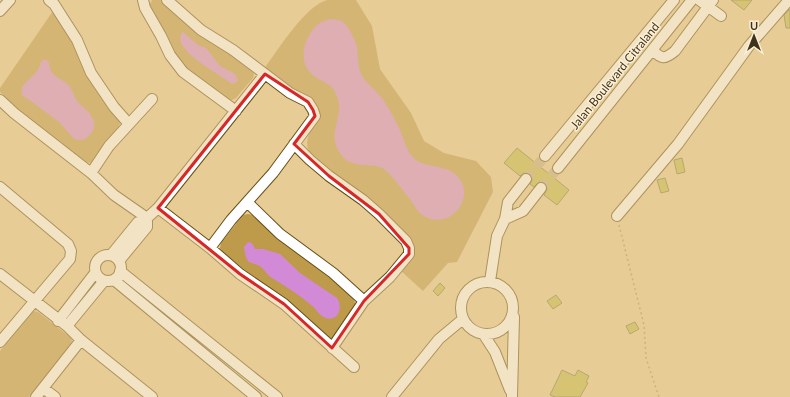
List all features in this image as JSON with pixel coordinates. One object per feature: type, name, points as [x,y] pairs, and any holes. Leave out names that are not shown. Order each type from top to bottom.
[{"type":"street","points":[[0,11],[10,0]]},
{"type":"street","points":[[49,0],[54,4],[77,40],[91,73],[114,107],[129,124]]},
{"type":"street","points":[[143,0],[145,8],[170,55],[183,72],[236,111]]},
{"type":"street","points":[[168,0],[201,30],[233,50],[290,92],[308,102],[315,116],[273,173],[248,203],[231,220],[210,248]]},
{"type":"street","name":"Jalan Boulevard Citraland","points":[[545,156],[674,0]]},
{"type":"street","name":"Jalan Boulevard Citraland","points":[[558,168],[692,0]]},
{"type":"street","points":[[699,0],[710,3],[721,16]]},
{"type":"street","points":[[617,216],[678,144],[749,46],[790,0]]},
{"type":"street","points":[[652,50],[661,57],[667,57],[674,51],[710,3]]},
{"type":"street","points":[[62,323],[109,280],[118,276],[117,262],[138,222],[147,218],[158,208],[265,74]]},
{"type":"street","points":[[91,173],[109,146],[152,99]]},
{"type":"street","points":[[0,100],[14,113],[91,173],[114,195],[147,218]]},
{"type":"street","points":[[294,144],[329,176],[363,200],[379,214],[406,241],[409,248],[409,254],[390,277],[364,301],[332,348]]},
{"type":"street","points":[[490,281],[497,236],[505,219],[508,202],[526,179]]},
{"type":"street","points":[[0,187],[68,244],[71,251],[70,259],[0,342]]},
{"type":"street","points":[[505,219],[523,211],[541,188]]},
{"type":"street","points":[[248,203],[280,234],[333,273],[364,301]]},
{"type":"street","points":[[158,208],[210,248],[240,274],[284,304],[354,367]]},
{"type":"street","points":[[256,397],[109,280],[98,278],[95,273],[94,265],[98,259],[104,255],[117,262],[277,397]]},
{"type":"street","points":[[62,323],[95,273]]},
{"type":"street","points":[[0,274],[152,397]]},
{"type":"street","points":[[512,395],[514,311],[512,297],[503,287],[490,281],[477,283],[466,292],[460,305],[462,319],[471,330],[484,335],[498,333],[509,324],[514,311]]},
{"type":"street","points":[[392,397],[439,339],[462,319]]},
{"type":"street","points":[[484,335],[495,352],[512,395]]},
{"type":"street","points":[[36,397],[81,340]]},
{"type":"street","points":[[43,388],[55,397]]},
{"type":"path","points":[[617,216],[644,325],[646,358],[659,397]]},
{"type":"highlighted area","points":[[265,74],[308,102],[313,110],[315,116],[294,144],[329,176],[379,214],[409,248],[409,254],[364,301],[332,348],[284,304],[240,274],[158,208]]},
{"type":"shaded area","points":[[152,0],[162,0],[182,20],[251,69],[254,74],[253,78],[236,98],[232,100],[227,99],[182,65],[149,6]]},
{"type":"shaded area","points":[[327,0],[356,0],[372,26],[380,69],[411,113],[424,141],[444,153],[476,161],[491,177],[493,192],[457,262],[448,263],[423,291],[401,271],[409,259],[412,251],[412,242],[410,237],[378,206],[314,159],[308,149],[307,142],[309,135],[318,118],[319,111],[315,104],[264,69],[301,19],[310,10]]},
{"type":"shaded area","points":[[53,11],[60,19],[120,122],[119,127],[95,161],[90,163],[84,162],[25,117],[0,92],[0,88]]},
{"type":"shaded area","points":[[334,19],[342,21],[350,30],[357,48],[359,68],[362,76],[386,104],[413,157],[426,165],[451,171],[457,175],[461,181],[464,189],[464,198],[456,212],[449,217],[441,220],[424,216],[417,210],[411,200],[384,169],[351,162],[343,157],[338,149],[335,142],[339,114],[336,93],[328,84],[317,78],[309,71],[304,61],[305,44],[310,34],[320,23],[326,20]]},
{"type":"shaded area","points":[[183,32],[198,45],[206,48],[220,66],[235,74],[238,80],[237,82],[232,84],[192,56],[181,43],[181,34]]},
{"type":"shaded area","points":[[43,60],[47,60],[54,75],[70,87],[77,101],[93,119],[94,128],[85,139],[76,140],[60,123],[22,95],[22,87],[36,72]]},
{"type":"shaded area","points":[[243,215],[253,215],[353,297],[355,308],[335,337],[326,337],[220,248],[221,243]]},
{"type":"shaded area","points":[[248,242],[252,243],[255,249],[263,249],[280,254],[300,273],[337,298],[340,309],[337,316],[330,319],[319,314],[301,297],[270,277],[261,267],[249,262],[246,257],[244,247]]},
{"type":"shaded area","points":[[31,312],[38,312],[72,340],[70,345],[29,397],[0,397],[0,351]]},
{"type":"building","points":[[731,0],[752,0],[744,10]]},
{"type":"building","points":[[790,9],[790,28],[786,28],[784,15]]},
{"type":"building","points":[[517,148],[569,190],[557,205],[544,195],[547,189],[545,183],[539,182],[534,187],[530,184],[532,180],[530,174],[524,173],[520,176],[504,163]]},
{"type":"building","points":[[682,158],[685,172],[677,174],[674,160]]},
{"type":"building","points":[[665,178],[669,191],[661,193],[657,180]]},
{"type":"building","points":[[440,283],[445,288],[438,296],[433,291]]},
{"type":"building","points":[[556,295],[562,303],[553,309],[547,301]]},
{"type":"building","points":[[635,322],[639,329],[630,334],[626,326]]},
{"type":"building","points":[[562,370],[575,376],[578,370],[589,376],[586,382],[588,383],[580,397],[555,397],[550,395]]},
{"type":"tunnel","points":[[526,179],[545,156]]},
{"type":"tunnel","points":[[541,188],[558,168]]}]
